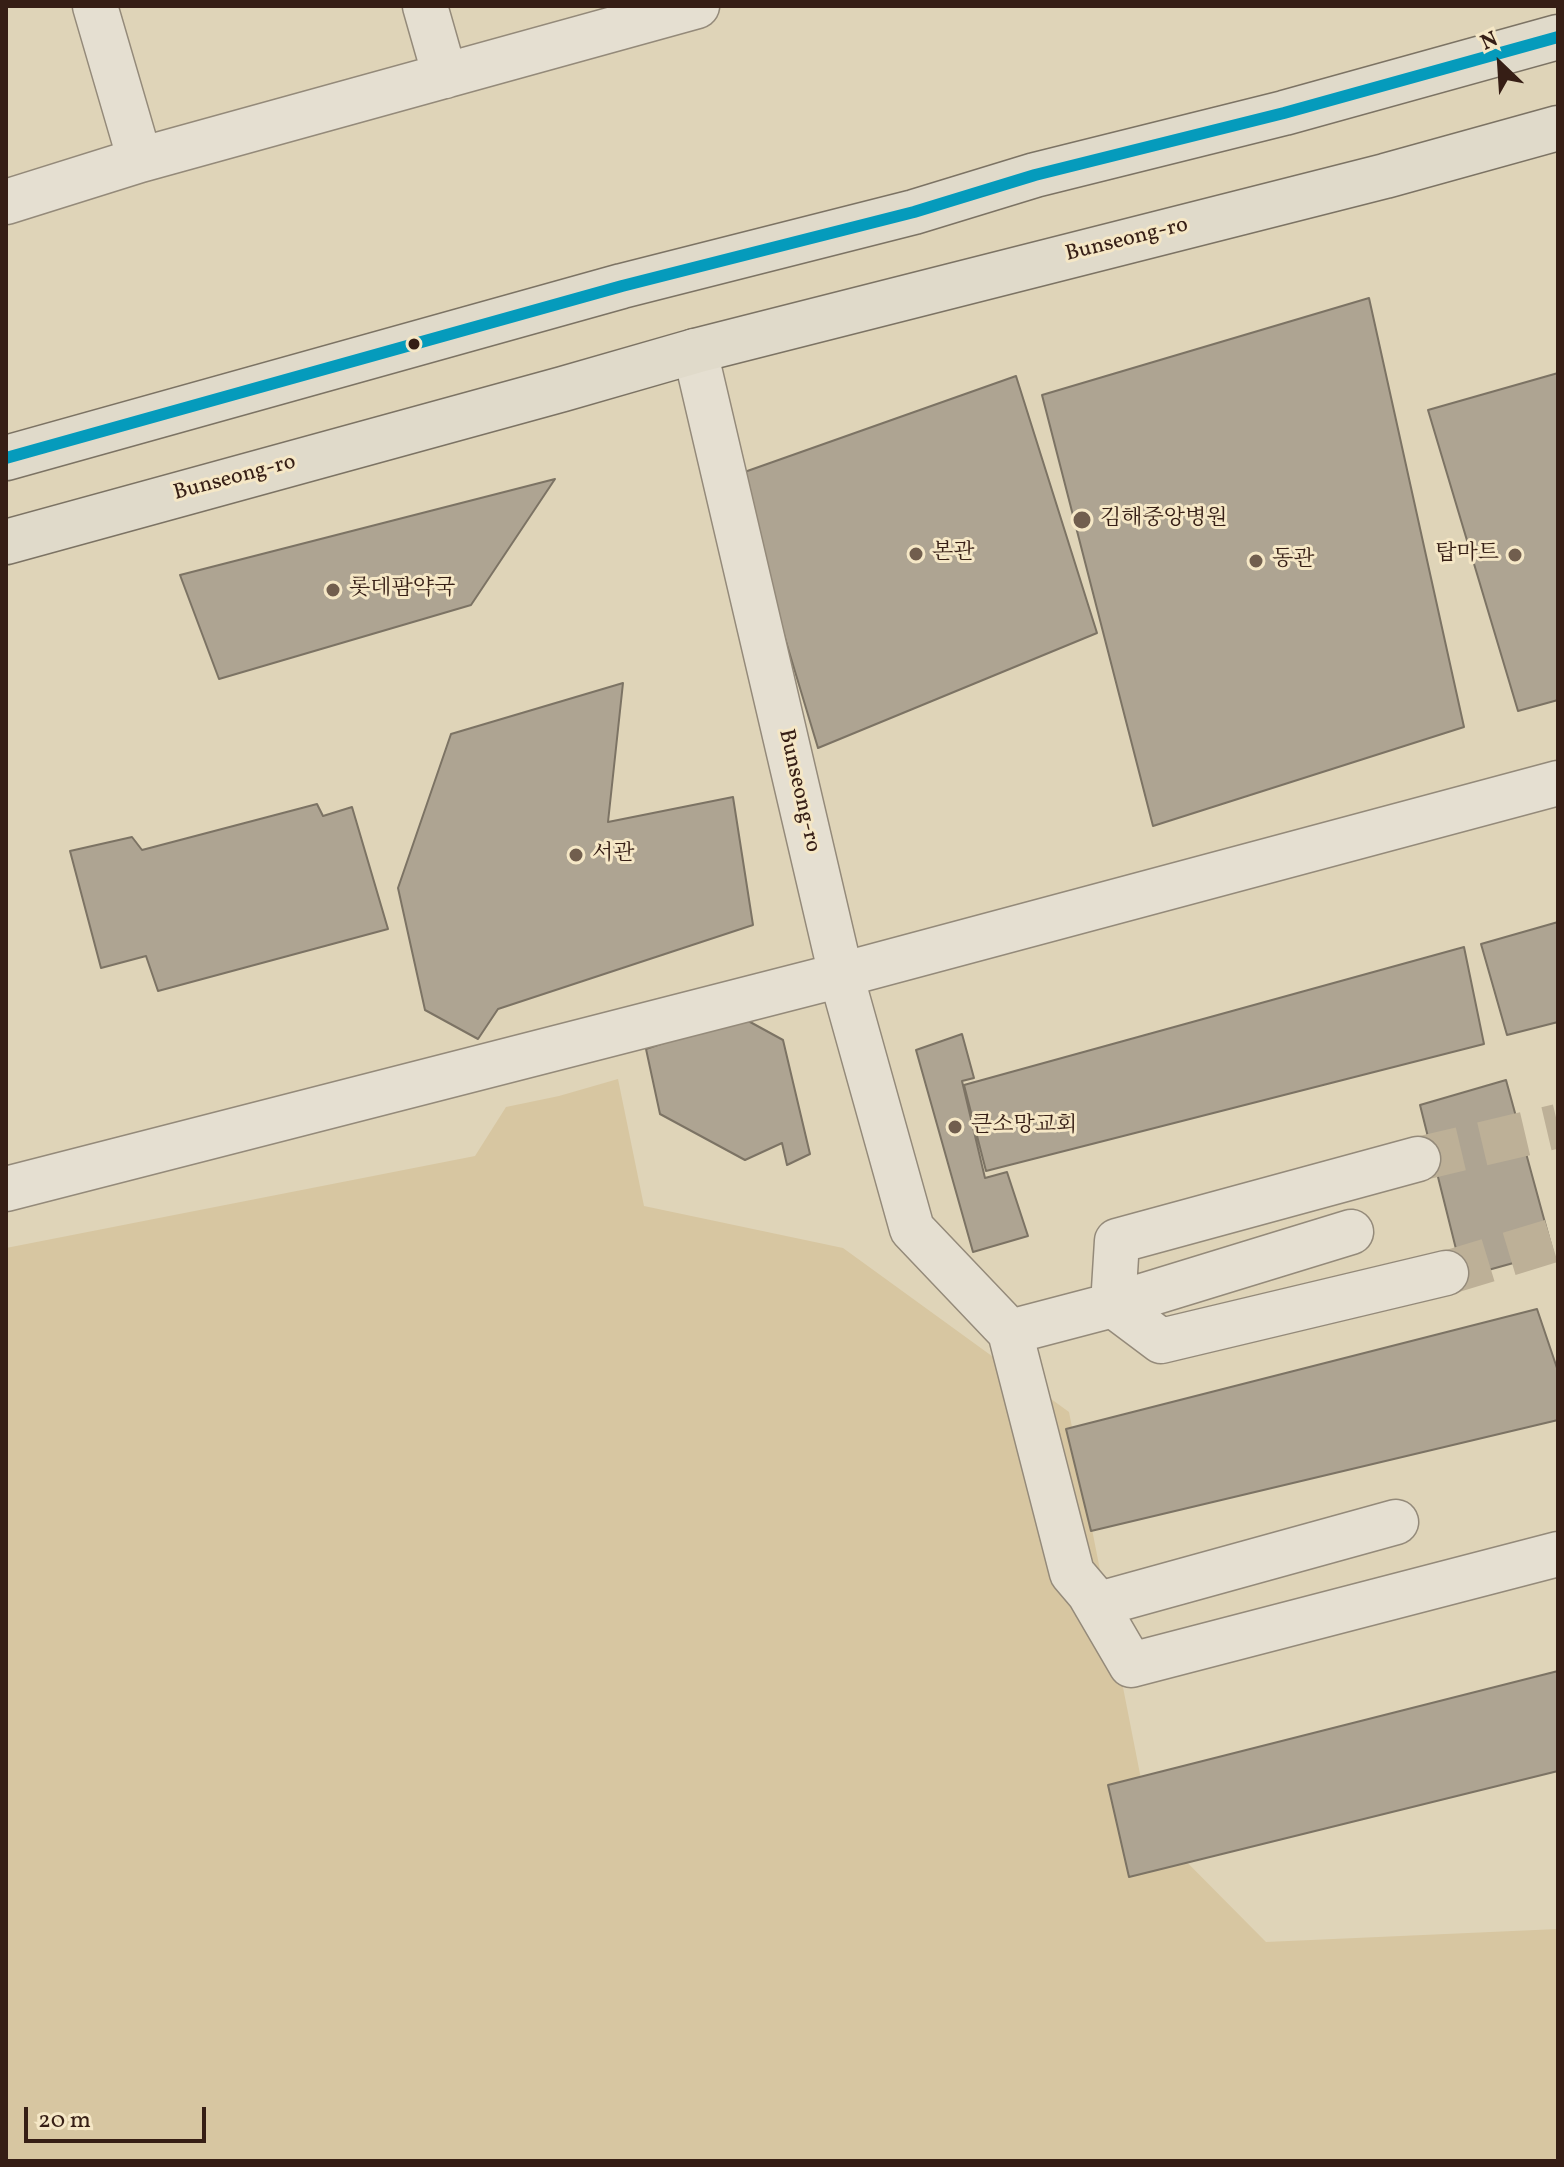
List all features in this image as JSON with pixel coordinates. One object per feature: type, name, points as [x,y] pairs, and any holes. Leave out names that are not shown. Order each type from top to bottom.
[{"type":"main road","points":[[6,458],[622,286],[914,212],[1035,175],[1284,113],[1558,37]]},
{"type":"main road","name":"Bunseong-ro","points":[[6,542],[695,351],[1370,180],[1558,128]]},
{"type":"street","points":[[95,6],[140,160]]},
{"type":"street","points":[[425,6],[445,76]]},
{"type":"street","points":[[6,202],[140,160],[697,6]]},
{"type":"street","name":"Bunseong-ro","points":[[695,351],[841,975],[912,1229],[1010,1332]]},
{"type":"street","points":[[6,1189],[841,975],[1558,783]]},
{"type":"street","points":[[1113,1305],[1117,1241],[1418,1159]]},
{"type":"street","points":[[1351,1232],[1113,1305],[1010,1332],[1072,1573],[1096,1605],[1131,1665],[1558,1554]]},
{"type":"street","points":[[1113,1305],[1161,1341],[1446,1273]]},
{"type":"street","points":[[1096,1605],[1396,1522]]},
{"type":"shaded area","points":[[618,1079],[644,1206],[843,1248],[1069,1412],[1150,1825],[1266,1942],[1558,1929],[1558,2161],[6,2161],[6,1248],[475,1156],[506,1107]]},
{"type":"building","name":"동관","points":[[1369,298],[1464,727],[1153,826],[1042,395]]},
{"type":"building","name":"탑마트","points":[[1558,373],[1558,700],[1518,711],[1428,410]]},
{"type":"building","name":"본관","points":[[1016,376],[1097,633],[818,748],[736,475]]},
{"type":"building","name":"롯데팜약국","points":[[555,479],[471,605],[219,679],[180,575]]},
{"type":"building","name":"서관","points":[[623,683],[608,822],[733,797],[753,925],[498,1009],[478,1039],[425,1010],[398,888],[451,734]]},
{"type":"building","points":[[317,804],[323,816],[352,807],[388,929],[158,991],[146,956],[101,968],[70,851],[132,837],[142,850]]},
{"type":"building","points":[[1558,922],[1558,1022],[1507,1035],[1481,944]]},
{"type":"building","points":[[1464,947],[1484,1044],[986,1171],[964,1085]]},
{"type":"building","points":[[741,1017],[783,1040],[810,1154],[787,1165],[782,1143],[745,1160],[660,1114],[646,1049]]},
{"type":"building","name":"큰소망교회","points":[[962,1034],[974,1078],[962,1081],[985,1178],[1007,1172],[1028,1236],[973,1252],[916,1050]]},
{"type":"building","points":[[1506,1080],[1553,1252],[1463,1277],[1420,1105]]},
{"type":"building","points":[[1537,1309],[1558,1371],[1558,1420],[1091,1531],[1066,1429]]},
{"type":"building","points":[[1558,1671],[1558,1771],[1129,1877],[1108,1785]]},
{"type":"tunnel","points":[[1418,1159],[1558,1126]]},
{"type":"tunnel","points":[[1446,1273],[1558,1239]]},
{"type":"transit line","points":[[6,458],[622,286],[914,212],[1035,175],[1284,113],[1558,37]]},
{"type":"place","name":"김해중앙병원","points":[[1082,520]]},
{"type":"place","name":"본관","points":[[916,554]]},
{"type":"place","name":"탑마트","points":[[1515,555]]},
{"type":"place","name":"동관","points":[[1256,561]]},
{"type":"place","name":"롯데팜약국","points":[[333,590]]},
{"type":"place","name":"서관","points":[[576,855]]},
{"type":"place","name":"큰소망교회","points":[[955,1127]]}]
